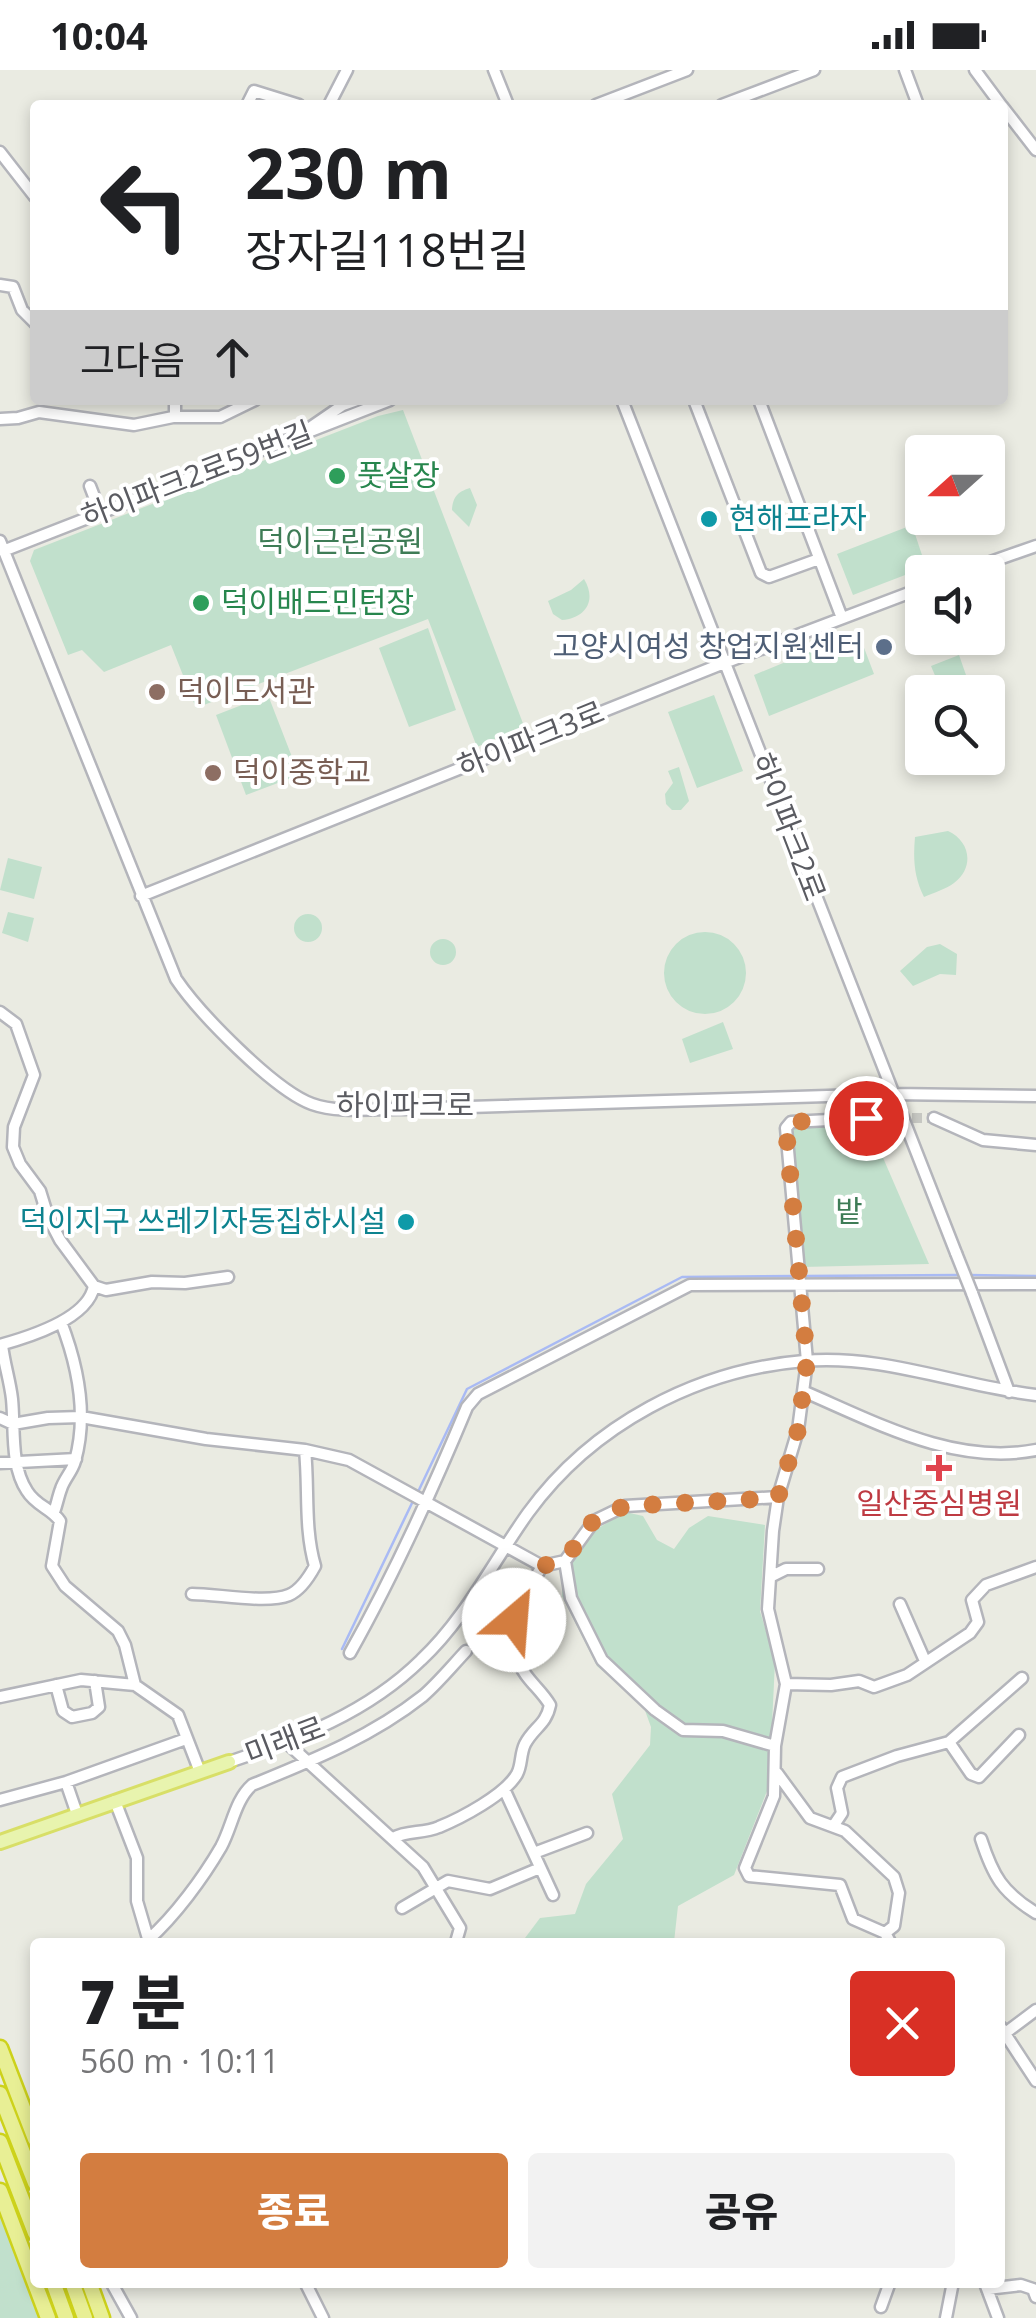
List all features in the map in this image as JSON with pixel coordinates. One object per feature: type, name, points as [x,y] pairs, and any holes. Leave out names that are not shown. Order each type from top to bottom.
[{"type":"highway","points":[[0,2048],[30,2125]]},
{"type":"highway","points":[[0,2094],[30,2171]]},
{"type":"highway","points":[[0,2142],[30,2220]]},
{"type":"highway","points":[[0,2191],[30,2270]]},
{"type":"highway","points":[[37,2288],[48,2318]]},
{"type":"highway","points":[[55,2288],[66,2318]]},
{"type":"highway","points":[[74,2288],[85,2318]]},
{"type":"highway","points":[[91,2288],[102,2318]]},
{"type":"main road","name":"미래로","points":[[0,1842],[229,1762]]},
{"type":"street","points":[[332,100],[347,70]]},
{"type":"street","points":[[494,70],[506,100]]},
{"type":"street","points":[[618,100],[639,95],[688,70]]},
{"type":"street","points":[[735,100],[814,70]]},
{"type":"street","points":[[905,70],[915,100]]},
{"type":"street","points":[[975,70],[998,100]]},
{"type":"street","points":[[250,100],[254,91],[282,100]]},
{"type":"street","points":[[1008,114],[1036,150]]},
{"type":"street","points":[[0,152],[30,191]]},
{"type":"street","points":[[0,285],[13,287],[22,310],[30,318]]},
{"type":"street","points":[[175,405],[175,417]]},
{"type":"street","points":[[0,419],[39,412],[134,425],[175,417],[220,417],[245,405]]},
{"type":"street","points":[[304,433],[347,405]]},
{"type":"street","name":"하이파크2로59번길","points":[[2,546],[377,405]]},
{"type":"street","name":"하이파크2로","points":[[624,405],[1010,1392]]},
{"type":"street","points":[[696,405],[761,573],[769,577],[819,559]]},
{"type":"street","points":[[761,405],[842,618]]},
{"type":"street","points":[[90,486],[100,512]]},
{"type":"street","name":"하이파크로","points":[[2,546],[163,954],[194,1004],[280,1084],[313,1104],[344,1109],[404,1109],[893,1094],[1036,1096]]},
{"type":"street","points":[[1005,557],[1036,546]]},
{"type":"street","name":"하이파크3로","points":[[141,896],[905,594]]},
{"type":"street","points":[[0,1012],[16,1024],[34,1076],[14,1128],[13,1147],[40,1191],[60,1240],[94,1286],[106,1290],[152,1282],[228,1278]]},
{"type":"street","points":[[777,1773],[810,1818],[845,1831],[894,1877],[899,1893],[888,1938],[854,1919],[840,1884],[749,1876],[746,1868],[774,1796],[777,1773],[775,1746],[786,1684],[768,1609],[778,1498],[798,1430],[807,1361],[786,1128],[791,1122],[866,1118]]},
{"type":"street","points":[[934,1118],[984,1140],[1036,1145]]},
{"type":"street","points":[[350,1653],[468,1406],[478,1394],[690,1286],[798,1282],[1036,1284]]},
{"type":"street","points":[[94,1286],[92,1296],[60,1322],[34,1336],[1,1345],[15,1462],[34,1503],[54,1512],[60,1522],[52,1566],[65,1586],[118,1631],[126,1645],[135,1685]]},
{"type":"street","points":[[54,1512],[61,1485],[76,1458],[81,1417],[76,1370],[60,1322]]},
{"type":"street","name":"미래로","points":[[229,1762],[347,1716],[408,1673],[438,1643],[528,1513],[568,1466],[614,1429],[673,1396],[722,1376],[807,1361],[892,1366],[1036,1395]]},
{"type":"street","points":[[805,1392],[944,1448],[1008,1456],[1036,1450]]},
{"type":"street","points":[[0,1418],[13,1424],[81,1417],[349,1460],[542,1566],[564,1561],[594,1521],[625,1506],[778,1498]]},
{"type":"street","points":[[192,1594],[277,1598],[293,1594],[308,1578],[315,1566],[308,1543],[305,1450]]},
{"type":"street","points":[[0,1463],[76,1458]]},
{"type":"street","points":[[564,1561],[571,1598],[602,1660],[655,1710],[683,1730],[723,1731],[775,1746]]},
{"type":"street","points":[[393,1838],[439,1827],[505,1791],[519,1771],[522,1750],[547,1720],[550,1705],[527,1677],[510,1640],[514,1620],[542,1566]]},
{"type":"street","points":[[786,1684],[859,1682],[874,1686],[907,1675],[970,1633],[978,1622],[972,1600],[986,1585],[1036,1568]]},
{"type":"street","points":[[772,1576],[786,1569],[818,1569]]},
{"type":"street","points":[[900,1604],[925,1660]]},
{"type":"street","points":[[151,1938],[179,1908],[219,1851],[242,1794],[252,1785],[348,1746],[389,1720],[426,1693],[466,1651]]},
{"type":"street","points":[[834,1825],[842,1813],[837,1788],[842,1776],[949,1742],[1022,1678]]},
{"type":"street","points":[[56,1685],[62,1711],[72,1717],[92,1713],[99,1707],[95,1681]]},
{"type":"street","points":[[0,1696],[95,1681],[135,1685],[178,1715],[200,1772]]},
{"type":"street","points":[[949,1742],[971,1774],[980,1776],[1019,1735]]},
{"type":"street","points":[[0,1800],[66,1782],[186,1739]]},
{"type":"street","points":[[286,1742],[424,1867],[460,1928],[457,1938]]},
{"type":"street","points":[[66,1782],[77,1814]]},
{"type":"street","points":[[505,1791],[553,1895]]},
{"type":"street","points":[[115,1800],[137,1858],[138,1901],[147,1938]]},
{"type":"street","points":[[534,1853],[586,1833]]},
{"type":"street","points":[[982,1839],[1001,1886],[1036,1913]]},
{"type":"street","points":[[402,1908],[448,1881],[490,1889],[540,1868]]},
{"type":"street","points":[[1005,2030],[1036,2010]]},
{"type":"street","points":[[1005,2036],[1036,2082]]},
{"type":"street","points":[[1005,2285],[1021,2285],[1033,2290],[1036,2298]]},
{"type":"street","points":[[114,2288],[131,2318]]},
{"type":"street","points":[[308,2288],[323,2318]]},
{"type":"street","points":[[881,2306],[888,2288]]},
{"type":"street","points":[[946,2318],[951,2288]]},
{"type":"street","points":[[987,2288],[998,2318]]},
{"type":"green space","name":"덕이근린공원","points":[[403,410],[524,726],[477,747],[428,619],[196,708],[171,645],[104,672],[82,650],[68,655],[30,561],[34,550],[378,416]]},
{"type":"green space","points":[[470,488],[477,505],[469,527],[452,510],[456,496]]},
{"type":"green space","points":[[905,528],[905,535],[915,535],[922,555],[905,555],[905,575],[853,595],[837,554]]},
{"type":"green space","points":[[584,579],[589,601],[583,612],[562,620],[553,614],[548,601]]},
{"type":"green space","points":[[428,628],[456,710],[409,727],[379,648]]},
{"type":"green space","points":[[858,632],[874,674],[769,716],[754,675]]},
{"type":"green space","points":[[959,655],[966,675],[935,675],[931,666]]},
{"type":"green space","points":[[268,695],[299,775],[246,795],[216,715]]},
{"type":"green space","points":[[714,695],[743,771],[697,788],[668,712]]},
{"type":"green space","points":[[679,767],[689,801],[681,810],[672,810],[666,804],[665,794],[673,783],[668,771]]},
{"type":"green space","points":[[948,831],[965,848],[965,870],[951,885],[924,897],[915,868],[915,837]]},
{"type":"green space","points":[[8,858],[42,867],[34,899],[0,890]]},
{"type":"green space","points":[[8,912],[34,918],[28,942],[2,933]]},
{"type":"green space","points":[[308,914],[318,918],[322,928],[318,938],[308,942],[298,938],[294,928],[298,918]]},
{"type":"green space","points":[[705,932],[721,935],[734,944],[743,957],[743,989],[734,1002],[721,1011],[705,1014],[689,1011],[676,1002],[667,989],[664,973],[667,957],[676,944],[689,935]]},
{"type":"green space","points":[[443,939],[452,943],[456,952],[452,961],[443,965],[434,961],[430,952],[434,943]]},
{"type":"green space","points":[[940,944],[957,954],[956,975],[940,974],[913,986],[900,971],[927,947]]},
{"type":"green space","points":[[723,1022],[733,1049],[690,1063],[682,1039]]},
{"type":"green space","name":"밭","points":[[868,1123],[929,1264],[802,1267],[789,1128]]},
{"type":"green space","points":[[625,1512],[643,1516],[657,1540],[674,1549],[689,1528],[708,1516],[765,1525],[760,1611],[775,1662],[769,1786],[734,1875],[678,1906],[674,1938],[525,1938],[540,1918],[575,1914],[586,1884],[623,1839],[612,1794],[650,1745],[651,1727],[643,1705],[597,1666],[562,1596],[562,1571],[597,1529]]},
{"type":"green space","points":[[0,2214],[40,2318],[0,2318]]},
{"type":"waterway","points":[[803,1276],[960,1275]]},
{"type":"waterway","points":[[968,1275],[1036,1276]]},
{"type":"waterway","points":[[417,1494],[467,1389],[682,1277],[795,1276]]},
{"type":"waterway","points":[[342,1649],[413,1501]]},
{"type":"tunnel","points":[[867,1118],[934,1118]]},
{"type":"place","name":"풋살장","points":[[337,476]]},
{"type":"place","name":"현해프라자","points":[[709,519]]},
{"type":"place","name":"덕이배드민턴장","points":[[201,603]]},
{"type":"place","name":"고양시여성 창업지원센터","points":[[884,647]]},
{"type":"place","name":"덕이도서관","points":[[157,692]]},
{"type":"place","name":"덕이중학교","points":[[213,773]]},
{"type":"place","name":"덕이지구 쓰레기자동집하시설","points":[[406,1222]]},
{"type":"place","name":"일산중심병원","points":[[939,1468]]},
{"type":"route","points":[[514,1620],[542,1566],[564,1561],[594,1521],[608,1513],[625,1506],[778,1498],[798,1430],[807,1361],[786,1128],[791,1122],[866,1118]]}]
